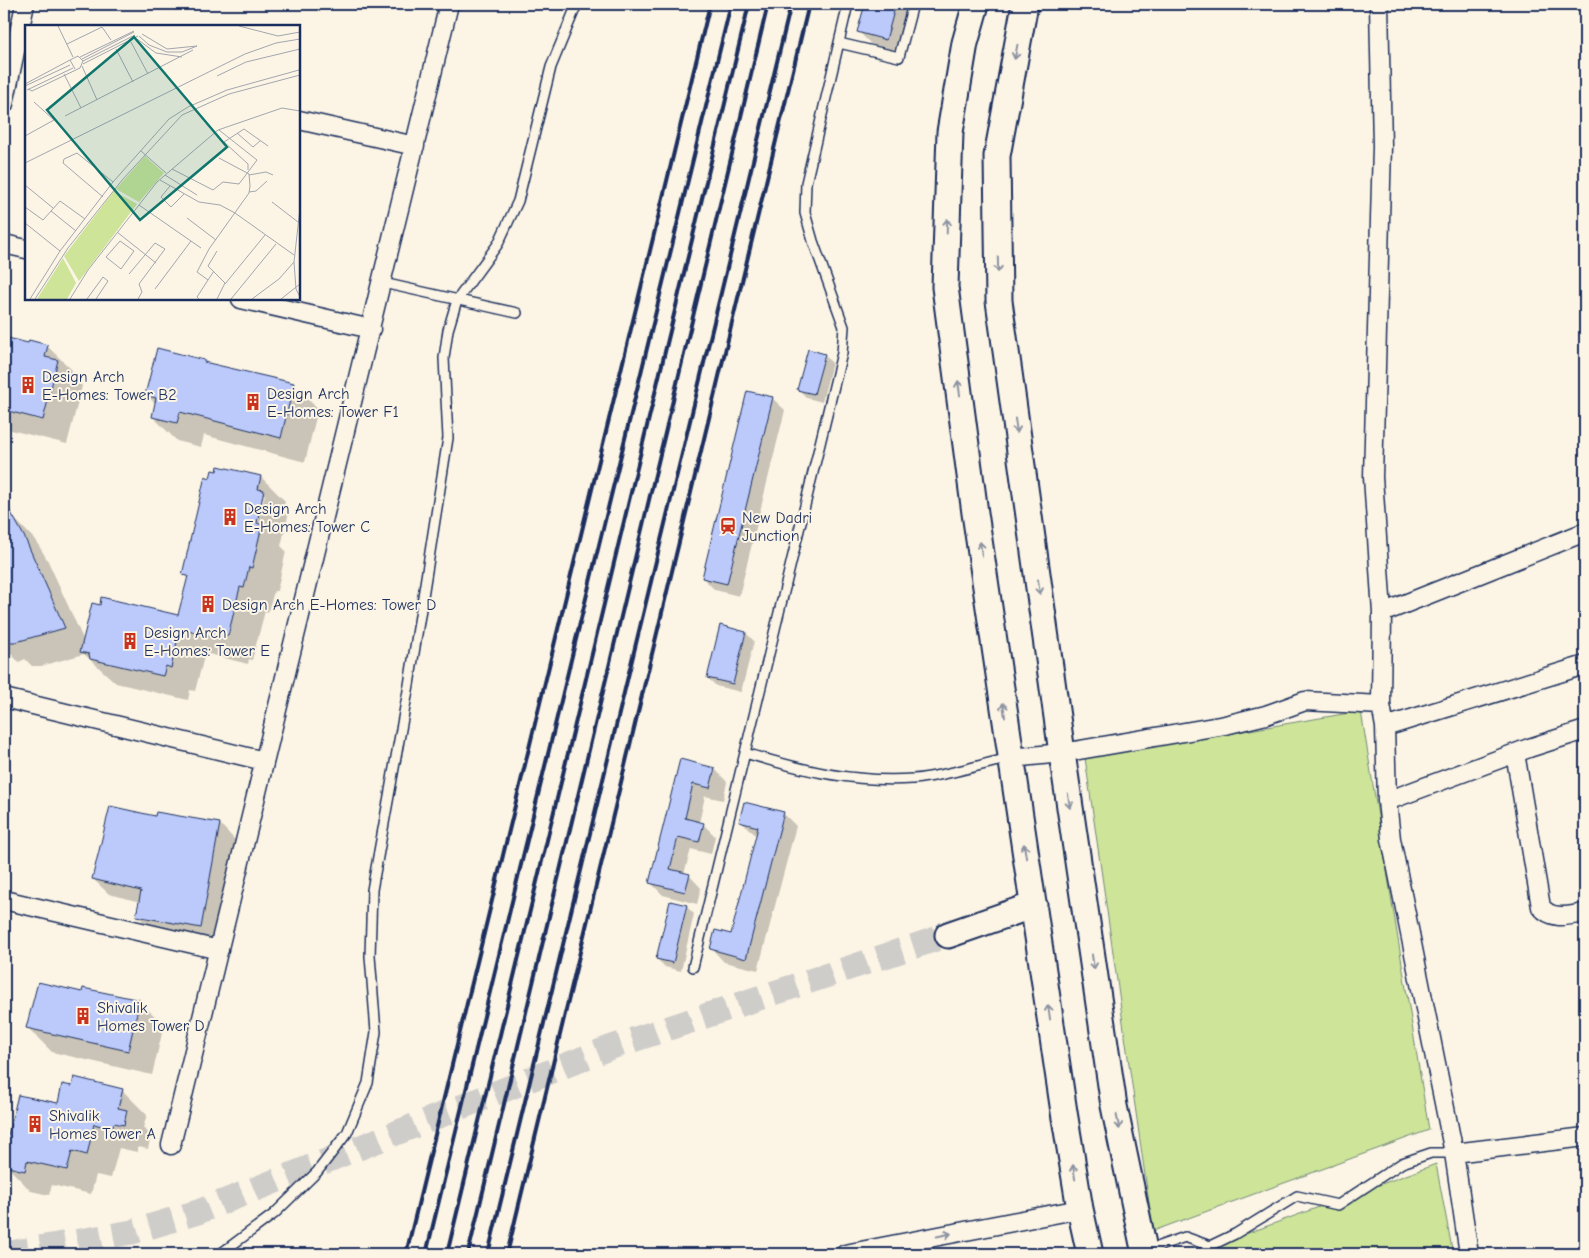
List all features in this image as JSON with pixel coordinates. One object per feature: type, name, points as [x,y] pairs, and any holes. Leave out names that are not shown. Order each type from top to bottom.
[{"type":"street","points":[[4,104],[21,58],[25,4]]},
{"type":"street","points":[[171,1145],[383,283],[449,4]]},
{"type":"street","points":[[976,4],[965,43],[950,132],[945,287],[1011,758],[1080,1209],[1090,1254]]},
{"type":"street","points":[[1025,4],[997,156],[999,301],[1062,753],[1114,1106],[1145,1252]]},
{"type":"street","points":[[1379,4],[1382,146],[1373,477],[1382,612],[1381,704],[1385,727],[1387,802],[1392,839],[1454,1153],[1469,1254]]},
{"type":"street","points":[[300,120],[415,146]]},
{"type":"street","points":[[4,244],[25,249]]},
{"type":"street","points":[[245,300],[371,329]]},
{"type":"street","points":[[1382,612],[1585,532]]},
{"type":"street","points":[[1385,727],[1585,665]]},
{"type":"street","points":[[4,698],[264,761]]},
{"type":"street","points":[[1011,758],[1062,753],[1225,724],[1266,715],[1305,701],[1381,704]]},
{"type":"street","points":[[1387,802],[1515,753],[1585,730]]},
{"type":"street","points":[[1515,753],[1541,907],[1547,914],[1554,917],[1585,913]]},
{"type":"street","points":[[4,900],[219,950]]},
{"type":"street","points":[[948,935],[1034,905]]},
{"type":"street","points":[[1454,1153],[1585,1136]]},
{"type":"street","points":[[845,1254],[1080,1209]]},
{"type":"lane","points":[[220,1254],[274,1214],[317,1172],[347,1132],[368,1083],[376,1032],[370,956],[372,890],[448,438],[444,358],[448,330],[457,300],[498,244],[518,201],[551,67],[576,4]]},
{"type":"lane","points":[[693,967],[842,354],[844,327],[813,242],[806,213],[806,183],[848,4]]},
{"type":"lane","points":[[839,43],[899,57],[913,4]]},
{"type":"lane","points":[[383,283],[517,314]]},
{"type":"lane","points":[[744,753],[800,770],[853,779],[915,779],[1011,758]]},
{"type":"lane","points":[[1145,1252],[1184,1237],[1210,1246],[1235,1234],[1297,1196],[1338,1205],[1402,1163],[1431,1153],[1454,1153]]},
{"type":"green space","points":[[1361,711],[1429,1130],[1153,1231],[1085,758]]},
{"type":"green space","points":[[1436,1164],[1453,1254],[1191,1254]]},
{"type":"building","points":[[865,4],[896,4],[886,40],[857,32]]},
{"type":"building","name":"Design Arch E-Homes: Tower B2","points":[[4,337],[28,343],[29,340],[48,345],[45,357],[58,360],[43,420],[4,410]]},
{"type":"building","points":[[157,348],[204,360],[204,362],[294,383],[281,438],[180,412],[177,423],[152,417],[156,398],[145,395]]},
{"type":"building","points":[[808,349],[825,354],[814,394],[797,390]]},
{"type":"building","name":"New Dadri Junction","points":[[747,391],[773,397],[727,584],[702,578]]},
{"type":"building","points":[[218,466],[261,476],[258,489],[264,490],[257,523],[262,525],[252,568],[249,567],[244,588],[240,587],[228,636],[225,635],[224,640],[180,629],[171,668],[166,666],[163,676],[90,659],[89,654],[80,652],[92,603],[100,605],[101,597],[178,615],[188,576],[182,575],[205,476],[210,478],[212,470],[217,471]]},
{"type":"building","points":[[4,500],[24,536],[65,628],[16,642],[4,642]]},
{"type":"building","points":[[720,625],[746,632],[733,684],[707,678]]},
{"type":"building","points":[[680,759],[715,768],[710,788],[693,784],[685,818],[704,823],[699,842],[678,837],[670,869],[690,874],[685,892],[649,883]]},
{"type":"building","points":[[744,802],[784,812],[746,959],[710,949],[715,930],[731,934],[758,827],[739,822]]},
{"type":"building","points":[[110,806],[155,816],[156,812],[220,823],[201,928],[136,916],[141,891],[92,879]]},
{"type":"building","points":[[670,901],[687,905],[673,963],[656,959]]},
{"type":"building","name":"Shivalik Homes Tower D","points":[[38,982],[82,992],[83,988],[140,1000],[128,1051],[26,1028]]},
{"type":"building","name":"Shivalik Homes Tower A","points":[[74,1077],[123,1089],[118,1108],[127,1110],[124,1125],[114,1123],[112,1129],[94,1124],[87,1155],[72,1151],[67,1170],[27,1161],[25,1171],[4,1166],[4,1151],[18,1095],[58,1103],[62,1084],[72,1086]]},
{"type":"tunnel","points":[[4,1254],[132,1232],[198,1212],[609,1048],[948,935]]},
{"type":"railway","points":[[406,1254],[710,4]]},
{"type":"railway","points":[[426,1254],[731,4]]},
{"type":"railway","points":[[447,1254],[749,4]]},
{"type":"railway","points":[[468,1254],[768,4]]},
{"type":"railway","points":[[488,1254],[791,4]]},
{"type":"railway","points":[[507,1254],[809,4]]},
{"type":"place","name":"Design Arch E-Homes: Tower B2","points":[[28,385]]},
{"type":"place","name":"Design Arch E-Homes: Tower F1","points":[[253,402]]},
{"type":"place","name":"Design Arch E-Homes: Tower C","points":[[230,517]]},
{"type":"place","name":"New Dadri Junction","points":[[728,526]]},
{"type":"place","name":"Design Arch E-Homes: Tower D","points":[[208,604]]},
{"type":"place","name":"Design Arch E-Homes: Tower E","points":[[130,641]]},
{"type":"place","name":"Shivalik Homes Tower D","points":[[83,1016]]},
{"type":"place","name":"Shivalik Homes Tower A","points":[[35,1124]]}]
